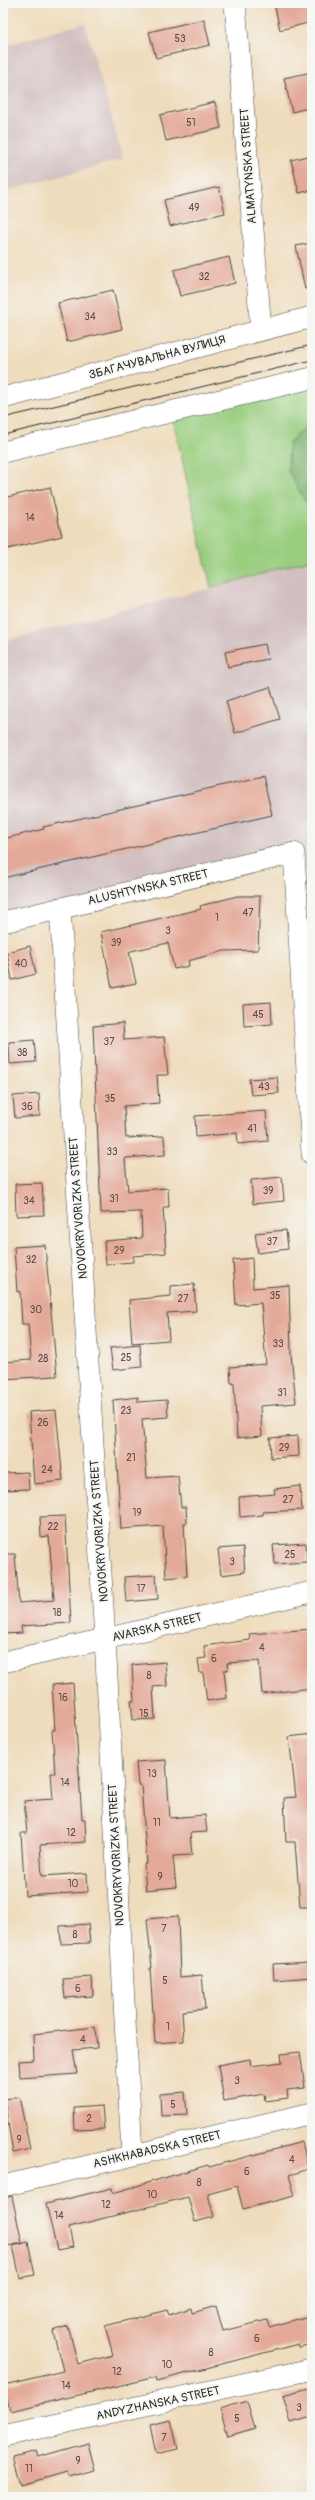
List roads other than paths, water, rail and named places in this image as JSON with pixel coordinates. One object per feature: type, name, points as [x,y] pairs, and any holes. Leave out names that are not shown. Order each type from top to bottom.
[{"type":"street","name":"ALMATYNSKA STREET","points":[[235,3],[261,330]]},
{"type":"street","name":"ЗБАГАЧУВАЛЬНА ВУЛИЦЯ","points":[[3,398],[312,317]]},
{"type":"street","points":[[3,452],[312,378]]},
{"type":"street","name":"ALUSHTYNSKA STREET","points":[[3,922],[294,853],[312,1154]]},
{"type":"street","name":"NOVOKRYVORIZKA STREET","points":[[60,908],[105,1639],[132,2154]]},
{"type":"street","name":"AVARSKA STREET","points":[[3,1662],[312,1592]]},
{"type":"street","name":"ASHKHABADSKA STREET","points":[[3,2186],[312,2112]]},
{"type":"street","name":"ANDYZHANSKA STREET","points":[[3,2436],[312,2369]]},
{"type":"tram line","points":[[3,418],[312,345]]},
{"type":"tram line","points":[[3,435],[312,360]]}]
